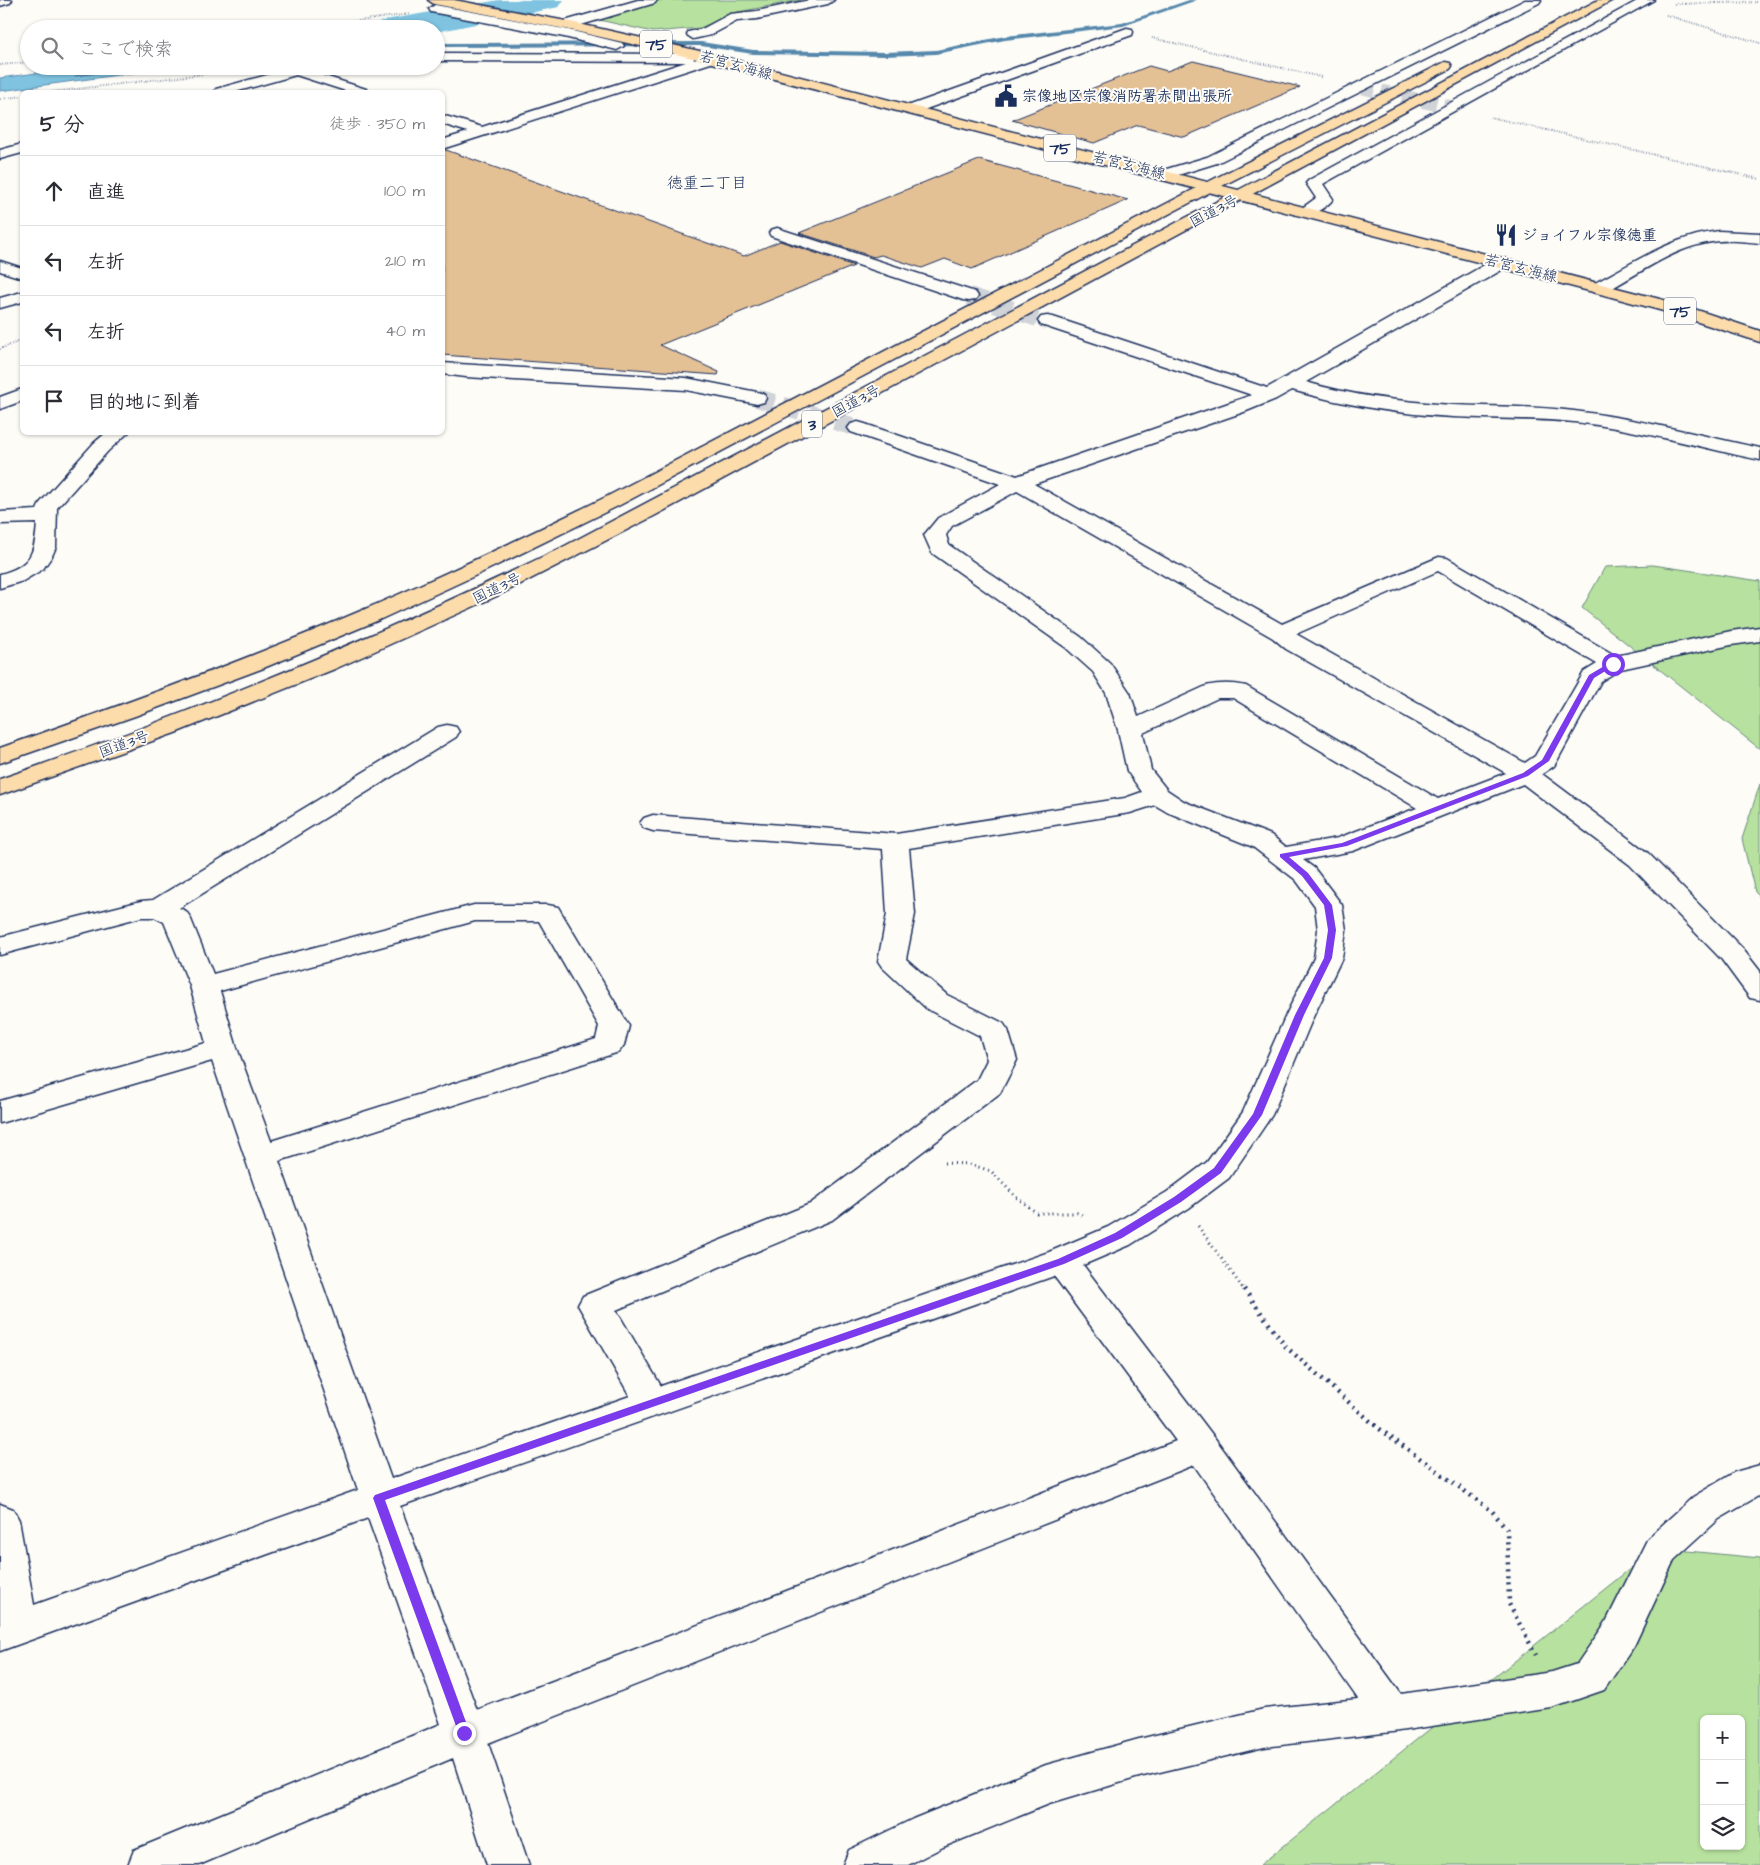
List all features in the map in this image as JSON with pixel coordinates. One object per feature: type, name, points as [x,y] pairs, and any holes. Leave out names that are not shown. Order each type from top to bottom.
[{"type":"main road","name":"国道3号","points":[[0,756],[259,662],[338,630],[526,544],[613,501],[1211,186],[1573,0]]},
{"type":"main road","name":"国道3号","points":[[0,787],[133,742],[306,674],[485,594],[630,521],[1603,2]]},
{"type":"main road","name":"若宮玄海線","points":[[465,3],[532,18],[570,30],[613,35],[705,56],[1166,174],[1600,288],[1672,308],[1760,337]]},
{"type":"street","points":[[0,2],[6,0]]},
{"type":"street","points":[[570,30],[652,0]]},
{"type":"street","points":[[693,35],[706,32],[734,17],[757,15],[827,0]]},
{"type":"street","points":[[1166,174],[1212,160],[1535,0]]},
{"type":"street","points":[[435,5],[465,3]]},
{"type":"street","points":[[1306,211],[1325,199],[1314,183],[1642,3]]},
{"type":"street","points":[[435,5],[513,24],[570,30],[668,58]]},
{"type":"street","points":[[910,110],[1127,32]]},
{"type":"street","points":[[445,57],[668,58],[705,56]]},
{"type":"street","points":[[445,144],[705,56]]},
{"type":"street","points":[[228,90],[282,75]]},
{"type":"street","points":[[308,75],[355,90]]},
{"type":"street","points":[[445,121],[482,132]]},
{"type":"street","points":[[0,155],[20,149]]},
{"type":"street","points":[[777,233],[969,296]]},
{"type":"street","points":[[1600,288],[1674,249],[1704,238],[1736,235],[1760,238]]},
{"type":"street","points":[[0,1520],[10,1630],[652,1402],[1061,1261],[1119,1236],[1178,1200],[1218,1170],[1257,1115],[1300,1015],[1328,958],[1332,930],[1328,905],[1305,874],[1283,855],[1262,841],[1176,807],[1158,795],[1139,771],[1130,730],[1118,693],[1102,668],[1073,642],[940,548],[935,535],[945,522],[1017,483],[1238,408],[1269,395],[1501,263]]},
{"type":"street","points":[[0,266],[20,271]]},
{"type":"street","points":[[0,303],[20,298]]},
{"type":"street","points":[[1047,321],[1269,395]]},
{"type":"street","points":[[445,368],[476,372],[686,384],[757,398]]},
{"type":"street","points":[[1290,383],[1315,391],[1386,405],[1439,410],[1547,414],[1598,419],[1760,454]]},
{"type":"street","points":[[0,403],[20,395]]},
{"type":"street","points":[[858,428],[1017,483],[1281,633],[1294,644],[1526,774],[1639,859],[1732,954],[1760,991]]},
{"type":"street","points":[[0,581],[16,578],[38,565],[45,550],[47,507],[101,447],[116,435]]},
{"type":"street","points":[[0,518],[47,516]]},
{"type":"street","points":[[1281,633],[1439,563],[1613,664]]},
{"type":"street","points":[[1283,855],[1344,845],[1526,774],[1545,761],[1592,677],[1613,664],[1731,638],[1760,634]]},
{"type":"street","points":[[1130,730],[1214,691],[1238,691],[1435,808]]},
{"type":"street","points":[[0,946],[141,909],[159,908],[447,732]]},
{"type":"street","points":[[653,823],[896,842],[1130,805],[1158,795]]},
{"type":"street","points":[[652,1402],[596,1305],[821,1212],[989,1086],[1002,1060],[993,1030],[937,1002],[892,961],[901,914],[896,842]]},
{"type":"street","points":[[159,908],[176,917],[204,986],[222,1048],[261,1155],[379,1498],[464,1733],[508,1865]]},
{"type":"street","points":[[204,986],[474,913],[548,913],[614,1026],[609,1045],[261,1155]]},
{"type":"street","points":[[0,1112],[222,1048]]},
{"type":"street","points":[[1061,1261],[1201,1447],[1392,1714]]},
{"type":"street","points":[[149,1865],[464,1733],[1201,1447]]},
{"type":"street","points":[[864,1865],[928,1833],[1046,1785],[1139,1758],[1264,1728],[1392,1714],[1552,1690],[1590,1677],[1620,1634],[1661,1549],[1706,1508],[1748,1483],[1760,1480]]},
{"type":"path","points":[[1642,3],[1760,2]]},
{"type":"path","points":[[1642,3],[1760,43]]},
{"type":"path","points":[[350,20],[435,5]]},
{"type":"path","points":[[1127,32],[1361,86]]},
{"type":"path","points":[[0,66],[20,63]]},
{"type":"path","points":[[69,90],[194,75]]},
{"type":"path","points":[[0,99],[20,96]]},
{"type":"path","points":[[1450,107],[1760,179]]},
{"type":"path","points":[[0,349],[20,341]]},
{"type":"path","points":[[888,1162],[970,1164],[991,1171],[1016,1197],[1037,1213],[1077,1213],[1119,1236]]},
{"type":"path","points":[[1178,1200],[1285,1346],[1377,1428],[1492,1511],[1507,1529],[1509,1604],[1552,1690]]},
{"type":"green space","points":[[662,0],[801,0],[738,12],[700,28],[653,32],[595,19]]},
{"type":"green space","points":[[1653,565],[1760,581],[1760,749],[1582,608],[1605,567]]},
{"type":"green space","points":[[1760,784],[1760,897],[1755,892],[1742,839]]},
{"type":"green space","points":[[1656,1548],[1760,1558],[1760,1865],[1260,1865]]},
{"type":"water","points":[[22,75],[118,75],[0,91],[0,78]]},
{"type":"building","points":[[1193,61],[1300,87],[1184,137],[1138,125],[1094,143],[1012,120],[1149,66],[1167,71]]},
{"type":"building","points":[[445,150],[744,256],[780,241],[854,266],[660,345],[719,372],[718,375],[445,355]]},
{"type":"building","points":[[979,160],[1128,200],[972,269],[945,259],[922,268],[881,255],[874,257],[799,233]]},
{"type":"waterway","points":[[445,20],[548,0]]},
{"type":"waterway","points":[[445,45],[701,44],[753,52],[885,54],[936,52],[1005,38],[1123,24],[1194,0]]},
{"type":"tunnel","points":[[1361,87],[1450,107]]},
{"type":"tunnel","points":[[969,296],[1047,321]]},
{"type":"tunnel","points":[[757,398],[858,428]]},
{"type":"place","name":"宗像地区宗像消防署赤間出張所","points":[[1006,96]]},
{"type":"place","name":"ジョイフル宗像徳重","points":[[1506,235]]},
{"type":"district","name":"徳重二丁目","points":[[707,182]]},
{"type":"route","points":[[464,1733],[379,1498],[1061,1261],[1119,1236],[1178,1200],[1218,1170],[1257,1115],[1300,1015],[1328,958],[1332,930],[1328,905],[1305,874],[1283,855],[1344,845],[1526,774],[1545,761],[1592,677],[1613,664]]}]
